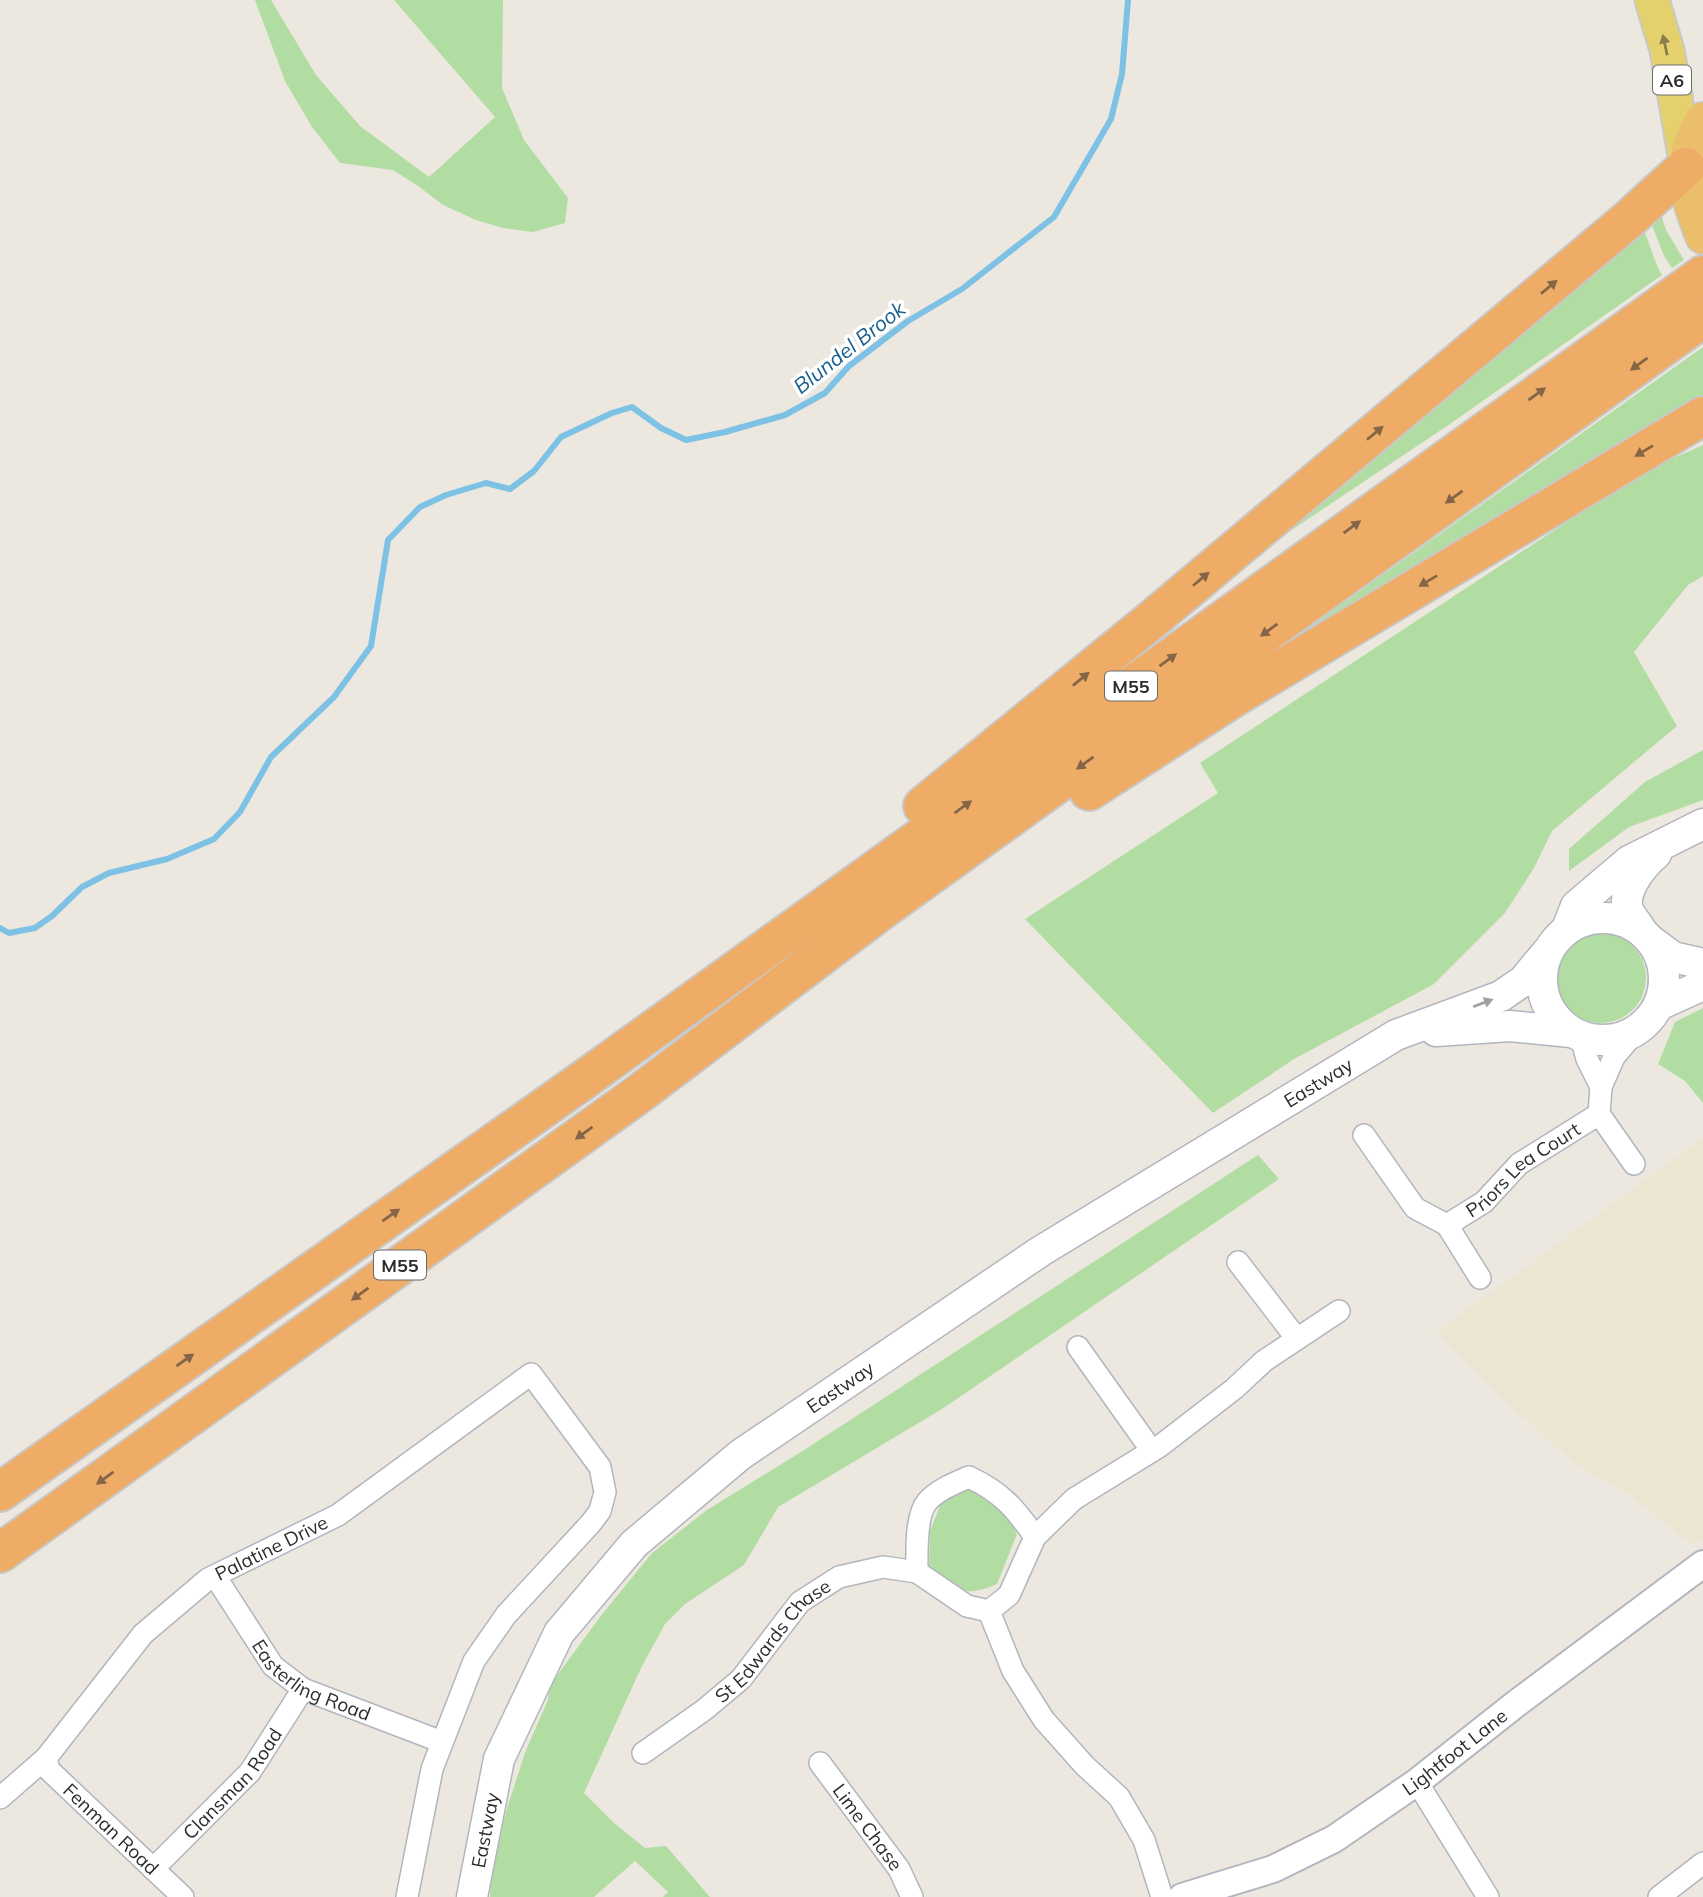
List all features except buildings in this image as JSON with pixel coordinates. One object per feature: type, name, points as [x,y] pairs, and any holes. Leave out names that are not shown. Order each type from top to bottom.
[{"type":"highway","name":"A6","points":[[1703,120],[1693,137],[1686,164],[1695,213],[1703,236]]},
{"type":"highway","name":"M55","points":[[589,1076],[1138,632],[1639,210],[1686,164]]},
{"type":"highway","name":"M55","points":[[0,1492],[1693,303]]},
{"type":"highway","name":"M55","points":[[0,1553],[640,1093],[1693,303]]},
{"type":"highway","name":"M55","points":[[640,1093],[1115,773],[1214,710],[1703,416]]},
{"type":"main road","name":"A6","points":[[1652,0],[1667,50],[1686,164]]},
{"type":"main road","points":[[1690,830],[1646,863],[1630,893],[1627,907],[1660,957],[1664,971],[1664,990],[1659,1005],[1648,1021],[1636,1031],[1616,1039],[1597,1041],[1576,1035],[1557,1021],[1549,1010],[1541,987],[1547,952],[1567,929],[1576,906],[1599,885],[1629,861],[1690,830]]},
{"type":"main road","points":[[1567,929],[1587,919],[1600,917],[1625,921],[1673,957],[1703,964]]},
{"type":"main road","name":"Eastway","points":[[472,1897],[499,1759],[559,1633],[634,1544],[740,1455],[1041,1251],[1396,1035],[1501,996],[1523,981],[1547,952]]},
{"type":"main road","points":[[1659,1005],[1703,985]]},
{"type":"main road","name":"Eastway","points":[[1396,1035],[1510,1026],[1576,1035]]},
{"type":"street","name":"Priors Lea Court","points":[[1634,1164],[1599,1114],[1601,1087],[1614,1057],[1636,1031]]},
{"type":"street","name":"Priors Lea Court","points":[[1576,1035],[1601,1087]]},
{"type":"street","name":"Priors Lea Court","points":[[1447,1225],[1484,1202],[1519,1164],[1599,1114]]},
{"type":"street","name":"Priors Lea Court","points":[[1364,1135],[1415,1208],[1447,1225],[1480,1278]]},
{"type":"street","points":[[1238,1262],[1297,1339]]},
{"type":"street","points":[[1162,1897],[1144,1840],[1119,1797],[1085,1766],[1044,1720],[1013,1671],[989,1611],[1009,1595],[1035,1536],[1074,1499],[1152,1451],[1234,1389],[1264,1360],[1339,1311]]},
{"type":"street","points":[[1079,1347],[1152,1451]]},
{"type":"street","name":"Palatine Drive","points":[[0,1798],[46,1758],[143,1634],[215,1576],[338,1516],[531,1374],[600,1467],[605,1492],[600,1511],[506,1615],[474,1661],[442,1742]]},
{"type":"street","points":[[917,1572],[916,1538],[925,1503],[949,1486],[970,1477],[1000,1494],[1035,1536]]},
{"type":"street","name":"Lightfoot Lane","points":[[1182,1897],[1273,1869],[1334,1839],[1417,1782],[1517,1703],[1703,1564]]},
{"type":"street","name":"St Edwards Chase","points":[[643,1753],[704,1710],[741,1679],[800,1602],[839,1577],[883,1567],[917,1572],[967,1605],[989,1611]]},
{"type":"street","name":"Easterling Road","points":[[215,1576],[272,1666],[303,1689],[442,1742]]},
{"type":"street","name":"Clansman Road","points":[[153,1869],[250,1772],[303,1689]]},
{"type":"street","points":[[407,1897],[432,1769],[442,1742]]},
{"type":"street","name":"Fenman Road","points":[[46,1758],[49,1770],[183,1897]]},
{"type":"street","name":"Lime Chase","points":[[820,1763],[899,1869],[912,1897]]},
{"type":"street","points":[[1417,1782],[1489,1897]]},
{"type":"street","points":[[1658,1897],[1703,1863]]},
{"type":"shaded area","points":[[1703,1138],[1703,1539],[1693,1545],[1623,1490],[1576,1464],[1513,1409],[1437,1332]]},
{"type":"green space","points":[[255,0],[271,0],[316,75],[360,126],[429,177],[495,117],[394,0],[503,0],[502,88],[524,140],[568,198],[565,223],[533,232],[503,228],[476,220],[443,205],[393,170],[340,163],[312,127],[285,81]]},
{"type":"green space","points":[[1658,205],[1666,230],[1684,260],[1672,268],[1664,256],[1648,215]]},
{"type":"green space","points":[[1640,221],[1662,275],[1450,424],[1232,570]]},
{"type":"green space","points":[[1703,347],[1703,407],[1194,709]]},
{"type":"green space","points":[[1703,445],[1703,576],[1688,585],[1634,652],[1677,726],[1552,831],[1534,868],[1505,913],[1434,984],[1294,1059],[1213,1113],[1025,919],[1218,793],[1200,763],[1646,470]]},
{"type":"green space","points":[[1703,750],[1703,800],[1629,827],[1569,871],[1569,849],[1645,782]]},
{"type":"green space","points":[[1601,933],[1618,936],[1633,946],[1643,961],[1646,978],[1643,995],[1633,1010],[1618,1020],[1601,1023],[1584,1020],[1569,1010],[1559,995],[1556,978],[1559,961],[1569,946],[1584,936]]},
{"type":"green space","points":[[1703,1008],[1703,1103],[1685,1081],[1658,1064],[1675,1022]]},
{"type":"green space","points":[[1258,1155],[1279,1179],[942,1409],[778,1507],[744,1565],[685,1604],[665,1624],[641,1668],[584,1793],[613,1822],[645,1848],[666,1846],[710,1897],[663,1897],[668,1892],[635,1861],[594,1897],[490,1897],[493,1861],[508,1805],[526,1750],[548,1700],[550,1685],[652,1553],[707,1510],[801,1452]]},
{"type":"green space","points":[[965,1489],[992,1499],[1007,1516],[1017,1534],[997,1584],[975,1591],[960,1590],[929,1568],[930,1531],[942,1501]]},
{"type":"waterway","name":"Blundel Brook","points":[[0,928],[9,933],[35,928],[52,916],[82,887],[109,873],[167,859],[214,839],[240,812],[271,757],[334,697],[371,646],[388,540],[420,507],[446,495],[486,483],[510,489],[534,471],[561,437],[612,413],[632,407],[661,428],[686,440],[785,415],[825,393],[849,366],[908,321],[962,289],[1054,217],[1111,119],[1122,74],[1128,0]]}]
